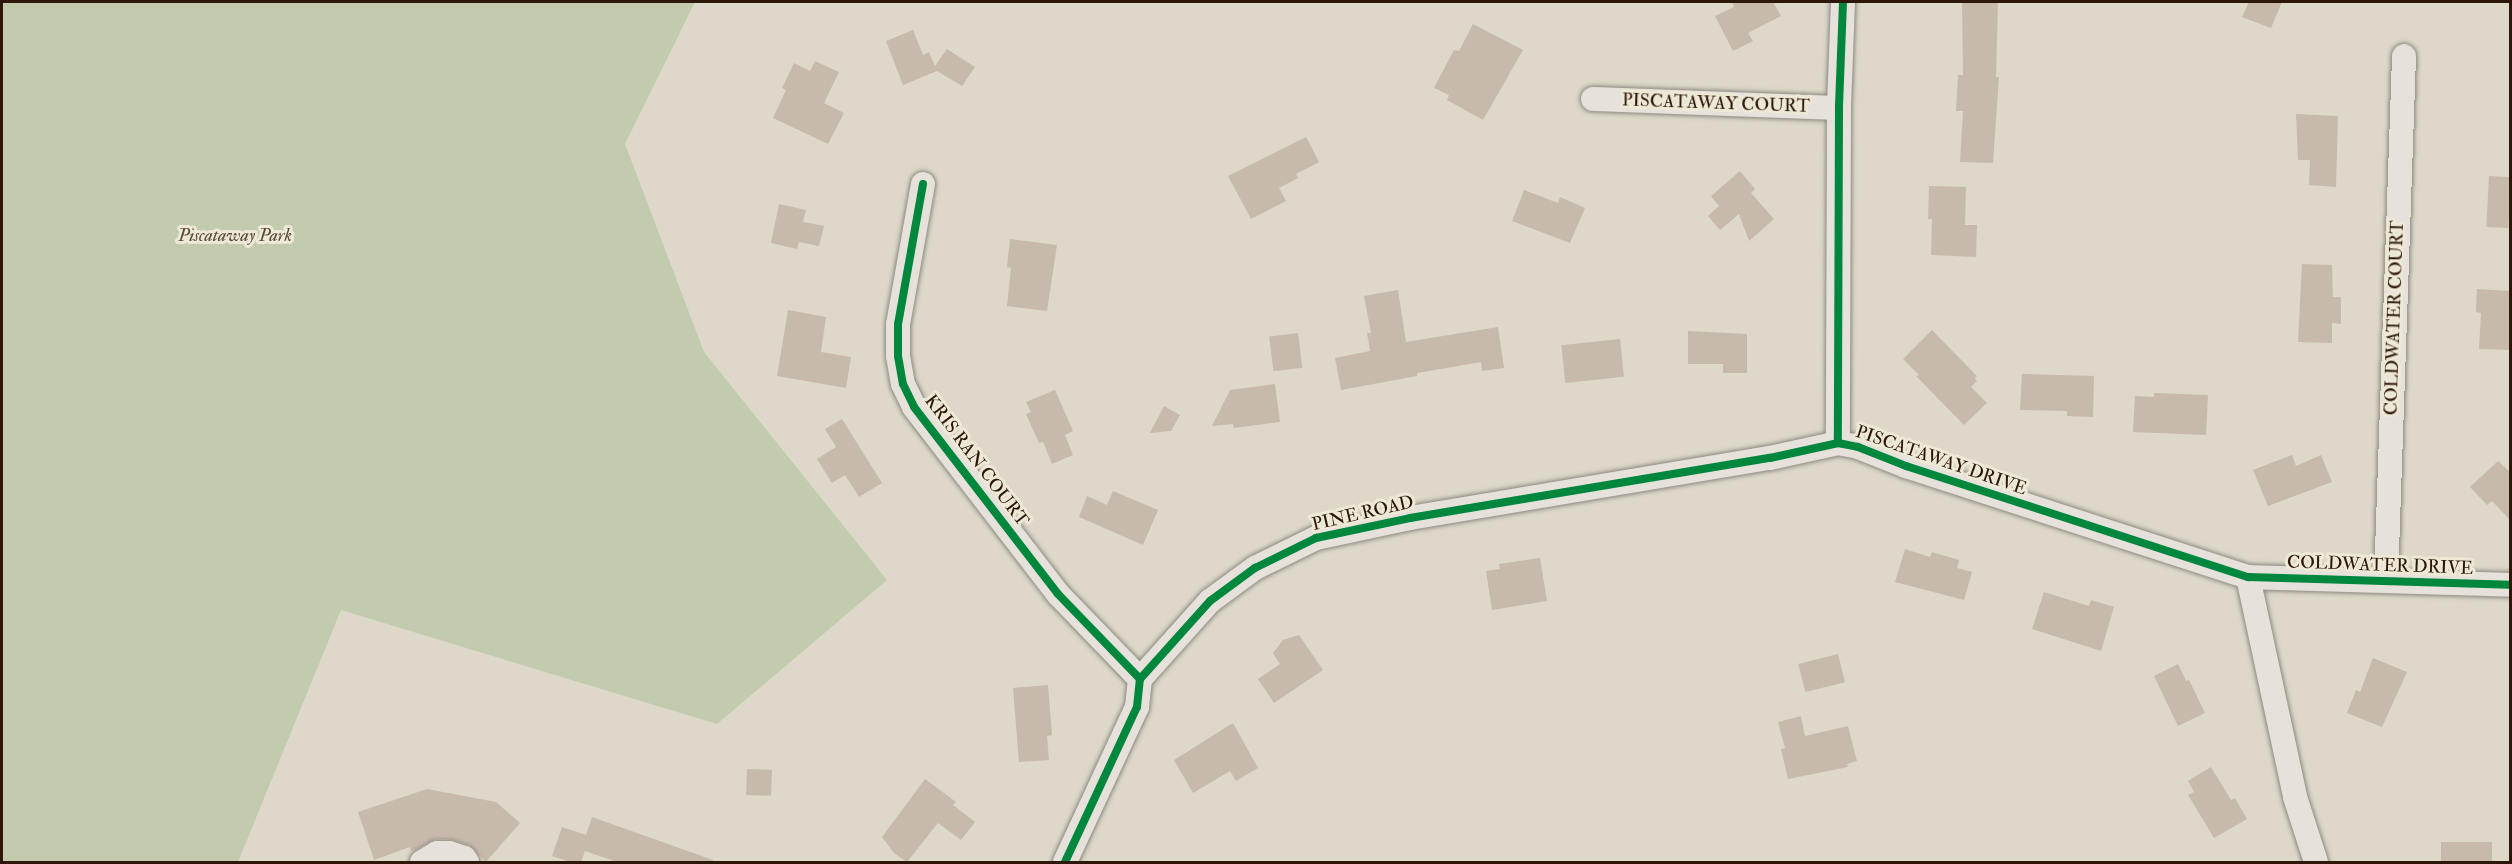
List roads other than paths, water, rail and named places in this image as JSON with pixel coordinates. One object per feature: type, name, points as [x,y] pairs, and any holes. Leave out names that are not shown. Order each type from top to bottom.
[{"type":"street","name":"PISCATAWAY DRIVE","points":[[1843,2],[1839,108],[1838,443],[1858,447],[1906,466],[2248,577]]},
{"type":"street","name":"COLDWATER COURT","points":[[2386,580],[2404,56]]},
{"type":"street","name":"PISCATAWAY COURT","points":[[1593,99],[1839,108]]},
{"type":"street","name":"KRIS RAN COURT","points":[[923,184],[898,324],[898,356],[903,384],[914,407],[1058,594],[1140,678]]},
{"type":"street","name":"PINE ROAD","points":[[1140,678],[1210,602],[1255,568],[1316,538],[1410,518],[1770,458],[1838,443]]},
{"type":"street","name":"COLDWATER DRIVE","points":[[2248,577],[2511,585]]},
{"type":"street","points":[[2248,577],[2297,805],[2316,862]]},
{"type":"street","points":[[1065,862],[1137,707],[1140,678]]},
{"type":"street","points":[[422,862],[437,853],[449,853],[464,858],[466,862]]},
{"type":"park label","name":"Piscataway Park","points":[[235,236]]}]
